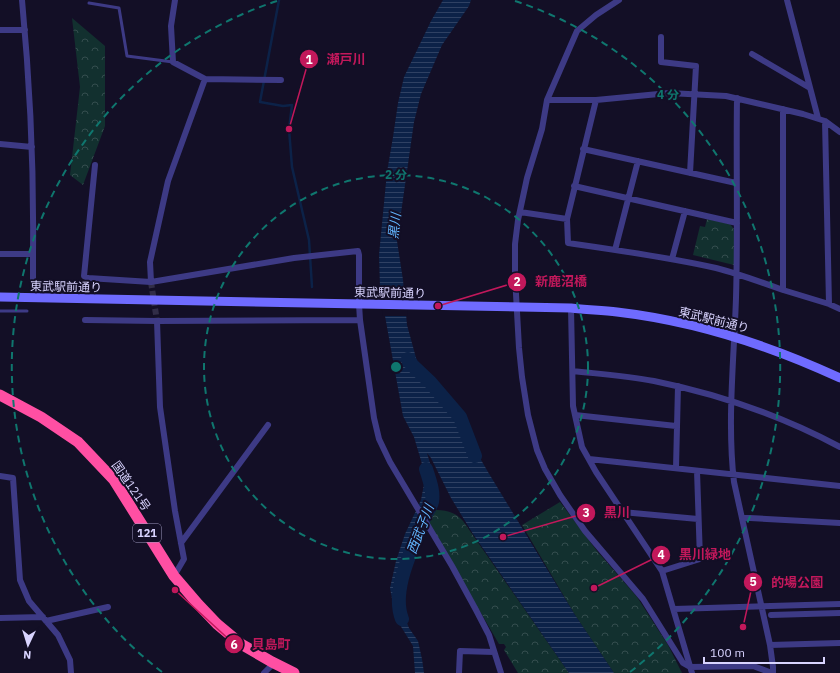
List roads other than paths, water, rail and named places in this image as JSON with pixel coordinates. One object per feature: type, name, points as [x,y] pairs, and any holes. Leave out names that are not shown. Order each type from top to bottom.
[{"type":"highway","name":"国道121号","points":[[0,395],[42,417],[78,442],[96,459],[114,480],[174,576],[217,624],[241,644],[294,673]]},
{"type":"street","points":[[22,0],[32,146],[34,209],[33,283]]},
{"type":"street","points":[[175,0],[171,26],[173,62],[205,79],[281,80]]},
{"type":"street","points":[[619,0],[596,15],[577,31],[547,100],[542,129],[527,178],[515,244],[514,307],[525,397],[536,444],[545,469],[560,495],[585,531],[641,597],[683,663],[691,670],[753,666],[772,673],[773,666],[770,645],[733,474],[732,401],[737,274],[737,98]]},
{"type":"street","points":[[787,0],[818,118]]},
{"type":"street","points":[[0,30],[25,30]]},
{"type":"street","points":[[661,37],[661,62],[696,66],[690,173]]},
{"type":"street","points":[[752,54],[810,88]]},
{"type":"street","points":[[152,282],[150,262],[168,180],[205,79]]},
{"type":"street","points":[[547,100],[596,100],[669,93],[726,96],[818,118],[825,121],[840,132]]},
{"type":"street","points":[[596,100],[566,218],[568,243],[716,268],[829,304],[840,309]]},
{"type":"street","points":[[783,109],[783,290]]},
{"type":"street","points":[[825,121],[829,304]]},
{"type":"street","points":[[0,144],[32,146]]},
{"type":"street","points":[[584,149],[736,183]]},
{"type":"street","points":[[615,250],[638,161]]},
{"type":"street","points":[[95,165],[84,276],[88,278],[152,282],[294,258],[358,251],[360,255],[362,304],[360,320],[374,418],[379,439],[390,462],[452,566],[476,610],[489,635],[501,673]]},
{"type":"street","points":[[574,186],[737,222]]},
{"type":"street","points":[[672,260],[685,211]]},
{"type":"street","points":[[520,212],[566,218]]},
{"type":"street","points":[[0,254],[33,254]]},
{"type":"street","name":"東武駅前通り","points":[[0,297],[571,308],[617,312],[691,326],[734,337],[777,351],[840,378]]},
{"type":"street","points":[[571,308],[573,406],[582,447],[596,472],[662,571],[691,670]]},
{"type":"street","points":[[85,320],[360,320]]},
{"type":"street","points":[[156,321],[160,407],[184,559],[174,576]]},
{"type":"street","points":[[573,371],[630,377],[678,386],[732,401],[790,423],[840,447]]},
{"type":"street","points":[[676,468],[678,386]]},
{"type":"street","points":[[575,416],[676,426]]},
{"type":"street","points":[[181,543],[268,424]]},
{"type":"street","points":[[588,459],[840,486]]},
{"type":"street","points":[[662,571],[700,559],[697,471]]},
{"type":"street","points":[[0,476],[13,478],[20,580],[29,601],[58,635],[70,660],[71,673]]},
{"type":"street","points":[[622,512],[698,519]]},
{"type":"street","points":[[742,518],[840,523]]},
{"type":"street","points":[[674,609],[840,604]]},
{"type":"street","points":[[0,618],[45,619],[108,607]]},
{"type":"street","points":[[771,615],[840,613]]},
{"type":"street","points":[[770,645],[840,643]]},
{"type":"street","points":[[459,673],[460,651],[494,652]]},
{"type":"street","points":[[264,673],[274,663]]},
{"type":"lane","points":[[89,3],[119,8],[127,56],[173,62]]},
{"type":"lane","points":[[0,311],[27,311]]},
{"type":"water","points":[[443,0],[471,0],[469,6],[442,45],[421,94],[414,122],[397,241],[403,280],[407,325],[421,376],[457,418],[575,615],[614,673],[569,673],[473,534],[451,498],[427,453],[432,470],[429,501],[415,530],[404,559],[396,587],[397,595],[409,628],[418,641],[424,673],[415,673],[413,646],[400,625],[393,604],[390,588],[396,561],[405,534],[421,500],[425,474],[414,437],[403,416],[380,288],[379,255],[387,172],[398,103],[404,77],[431,21]]},
{"type":"waterway","points":[[279,0],[260,102],[283,106],[292,105],[289,129],[292,167],[309,240],[312,287]]},
{"type":"waterway","name":"黒川","points":[[408,359],[460,417],[475,456]]},
{"type":"waterway","name":"西武子川","points":[[402,619],[399,607],[401,581],[410,553],[432,502],[432,489],[426,469]]},
{"type":"tunnel","points":[[151,282],[157,321]]},
{"type":"place","name":"瀬戸川","points":[[289,129]]},
{"type":"place","name":"新鹿沼橋","points":[[438,306]]},
{"type":"place","name":"黒川","points":[[503,537]]},
{"type":"place","name":"黒川緑地","points":[[594,588]]},
{"type":"place","name":"貝島町","points":[[175,590]]},
{"type":"place","name":"的場公園","points":[[743,627]]}]
